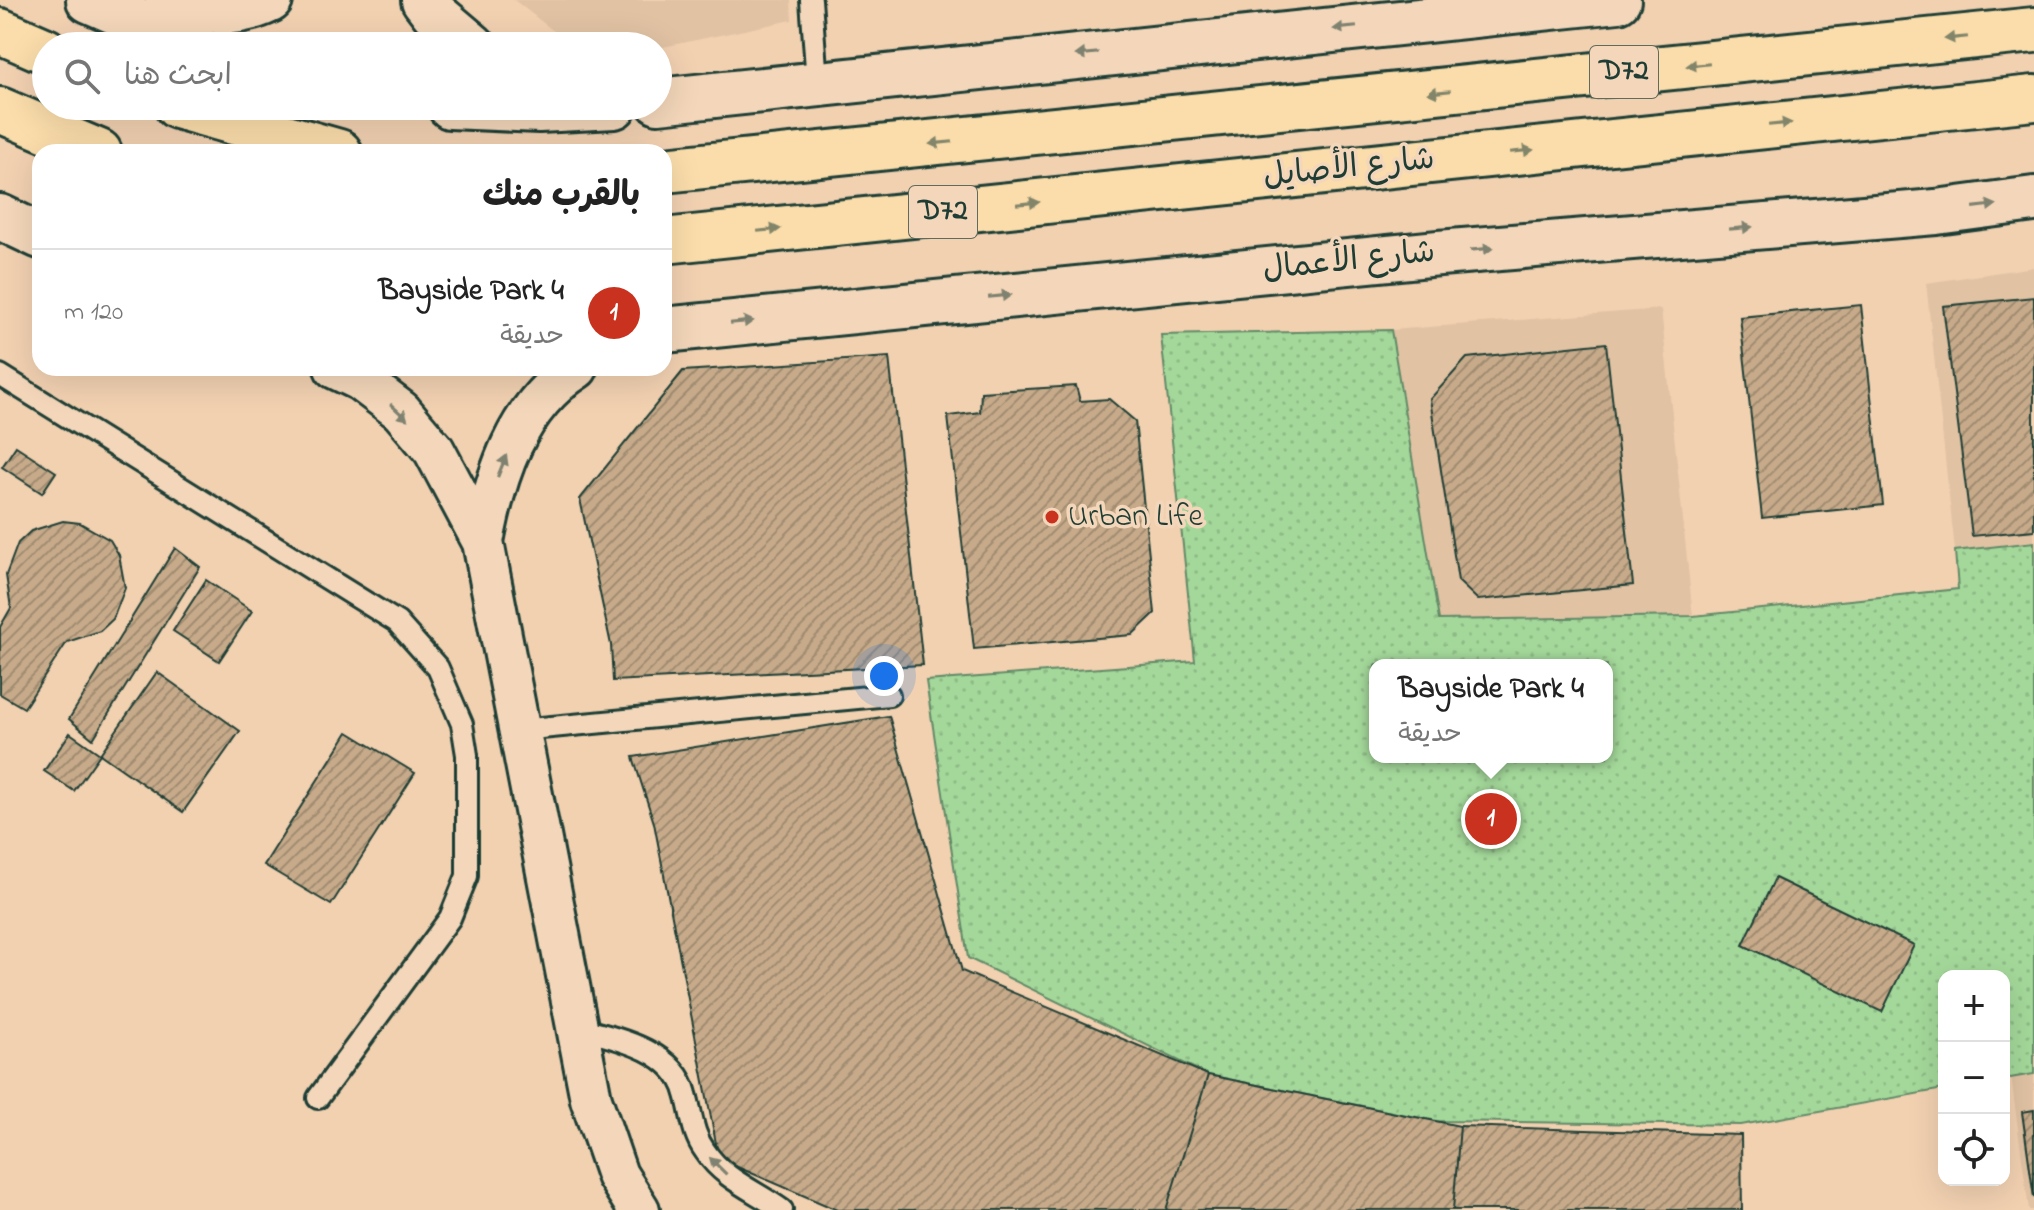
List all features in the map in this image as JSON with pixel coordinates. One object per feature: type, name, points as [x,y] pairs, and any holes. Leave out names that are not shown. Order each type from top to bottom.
[{"type":"main road","name":"D72","points":[[672,169],[2034,30]]},
{"type":"main road","points":[[0,31],[32,45]]},
{"type":"main road","name":"شارع الأصايل","points":[[672,240],[2034,98]]},
{"type":"main road","points":[[0,110],[80,144]]},
{"type":"main road","points":[[226,120],[311,144]]},
{"type":"street","points":[[89,0],[183,18],[253,8],[270,0]]},
{"type":"street","points":[[424,0],[455,32]]},
{"type":"street","points":[[672,99],[1618,0]]},
{"type":"street","points":[[672,83],[745,91]]},
{"type":"street","name":"شارع الأعمال","points":[[672,329],[1439,253],[1936,212],[2034,199]]},
{"type":"street","points":[[0,217],[32,232]]},
{"type":"street","points":[[352,376],[401,411],[434,450],[483,542],[577,1028],[602,1138],[617,1175],[639,1210]]},
{"type":"street","points":[[483,542],[492,494],[515,438],[551,390],[568,376]]},
{"type":"lane","points":[[811,0],[817,82]]},
{"type":"lane","points":[[0,375],[397,622],[429,656],[452,695],[467,755],[469,854],[460,898],[437,936],[318,1098]]},
{"type":"lane","points":[[520,730],[889,695]]},
{"type":"lane","points":[[577,1028],[618,1039],[671,1065],[682,1080],[695,1134],[705,1152],[728,1176],[782,1210]]},
{"type":"shaded area","points":[[514,0],[791,0],[792,20],[672,45],[672,32],[555,32]]},
{"type":"shaded area","points":[[2034,267],[2034,542],[1955,551],[1926,283]]},
{"type":"shaded area","points":[[1661,309],[1693,616],[1438,620],[1391,330]]},
{"type":"shaded area","points":[[2034,1074],[2034,1210],[2029,1210],[2011,1077]]},
{"type":"green space","points":[[1391,330],[1439,620],[1693,616],[1958,589],[1955,551],[2034,542],[2034,1074],[2010,1078],[2010,970],[1938,970],[1938,1090],[1741,1125],[1437,1121],[1208,1075],[968,958],[926,681],[1195,661],[1161,335]]},
{"type":"building","points":[[2034,297],[2034,530],[1972,536],[1943,306]]},
{"type":"building","points":[[1861,305],[1883,505],[1762,518],[1740,317]]},
{"type":"building","points":[[1606,343],[1633,585],[1478,600],[1458,581],[1430,399],[1467,358]]},
{"type":"building","points":[[889,357],[923,665],[613,681],[611,645],[580,499],[683,371]]},
{"type":"building","name":"Urban Life","points":[[1076,386],[1080,401],[1109,399],[1135,421],[1155,613],[1132,635],[974,649],[948,416],[980,412],[981,392]]},
{"type":"building","points":[[16,446],[56,472],[42,493],[2,467]]},
{"type":"building","points":[[63,521],[80,523],[110,540],[119,555],[125,588],[113,619],[100,631],[67,642],[24,708],[0,694],[0,627],[11,608],[6,575],[18,543],[31,531]]},
{"type":"building","points":[[175,548],[200,567],[93,739],[69,719]]},
{"type":"building","points":[[206,580],[252,611],[219,661],[173,631]]},
{"type":"building","points":[[157,672],[240,731],[183,812],[100,754]]},
{"type":"building","points":[[889,716],[962,971],[1208,1075],[1166,1210],[837,1210],[719,1159],[654,823],[633,757]]},
{"type":"building","points":[[348,732],[415,773],[331,905],[264,865]]},
{"type":"building","points":[[70,733],[100,754],[74,791],[44,771]]},
{"type":"building","points":[[1775,878],[1914,945],[1882,1012],[1743,945]]},
{"type":"building","points":[[1208,1075],[1460,1126],[1453,1210],[1166,1210]]},
{"type":"building","points":[[2034,1110],[2034,1198],[2022,1112]]},
{"type":"building","points":[[1460,1126],[1741,1135],[1742,1210],[1453,1210]]},
{"type":"place","name":"Urban Life","points":[[1052,517]]},
{"type":"place","name":"Bayside Park 4","points":[[1491,819]]}]
